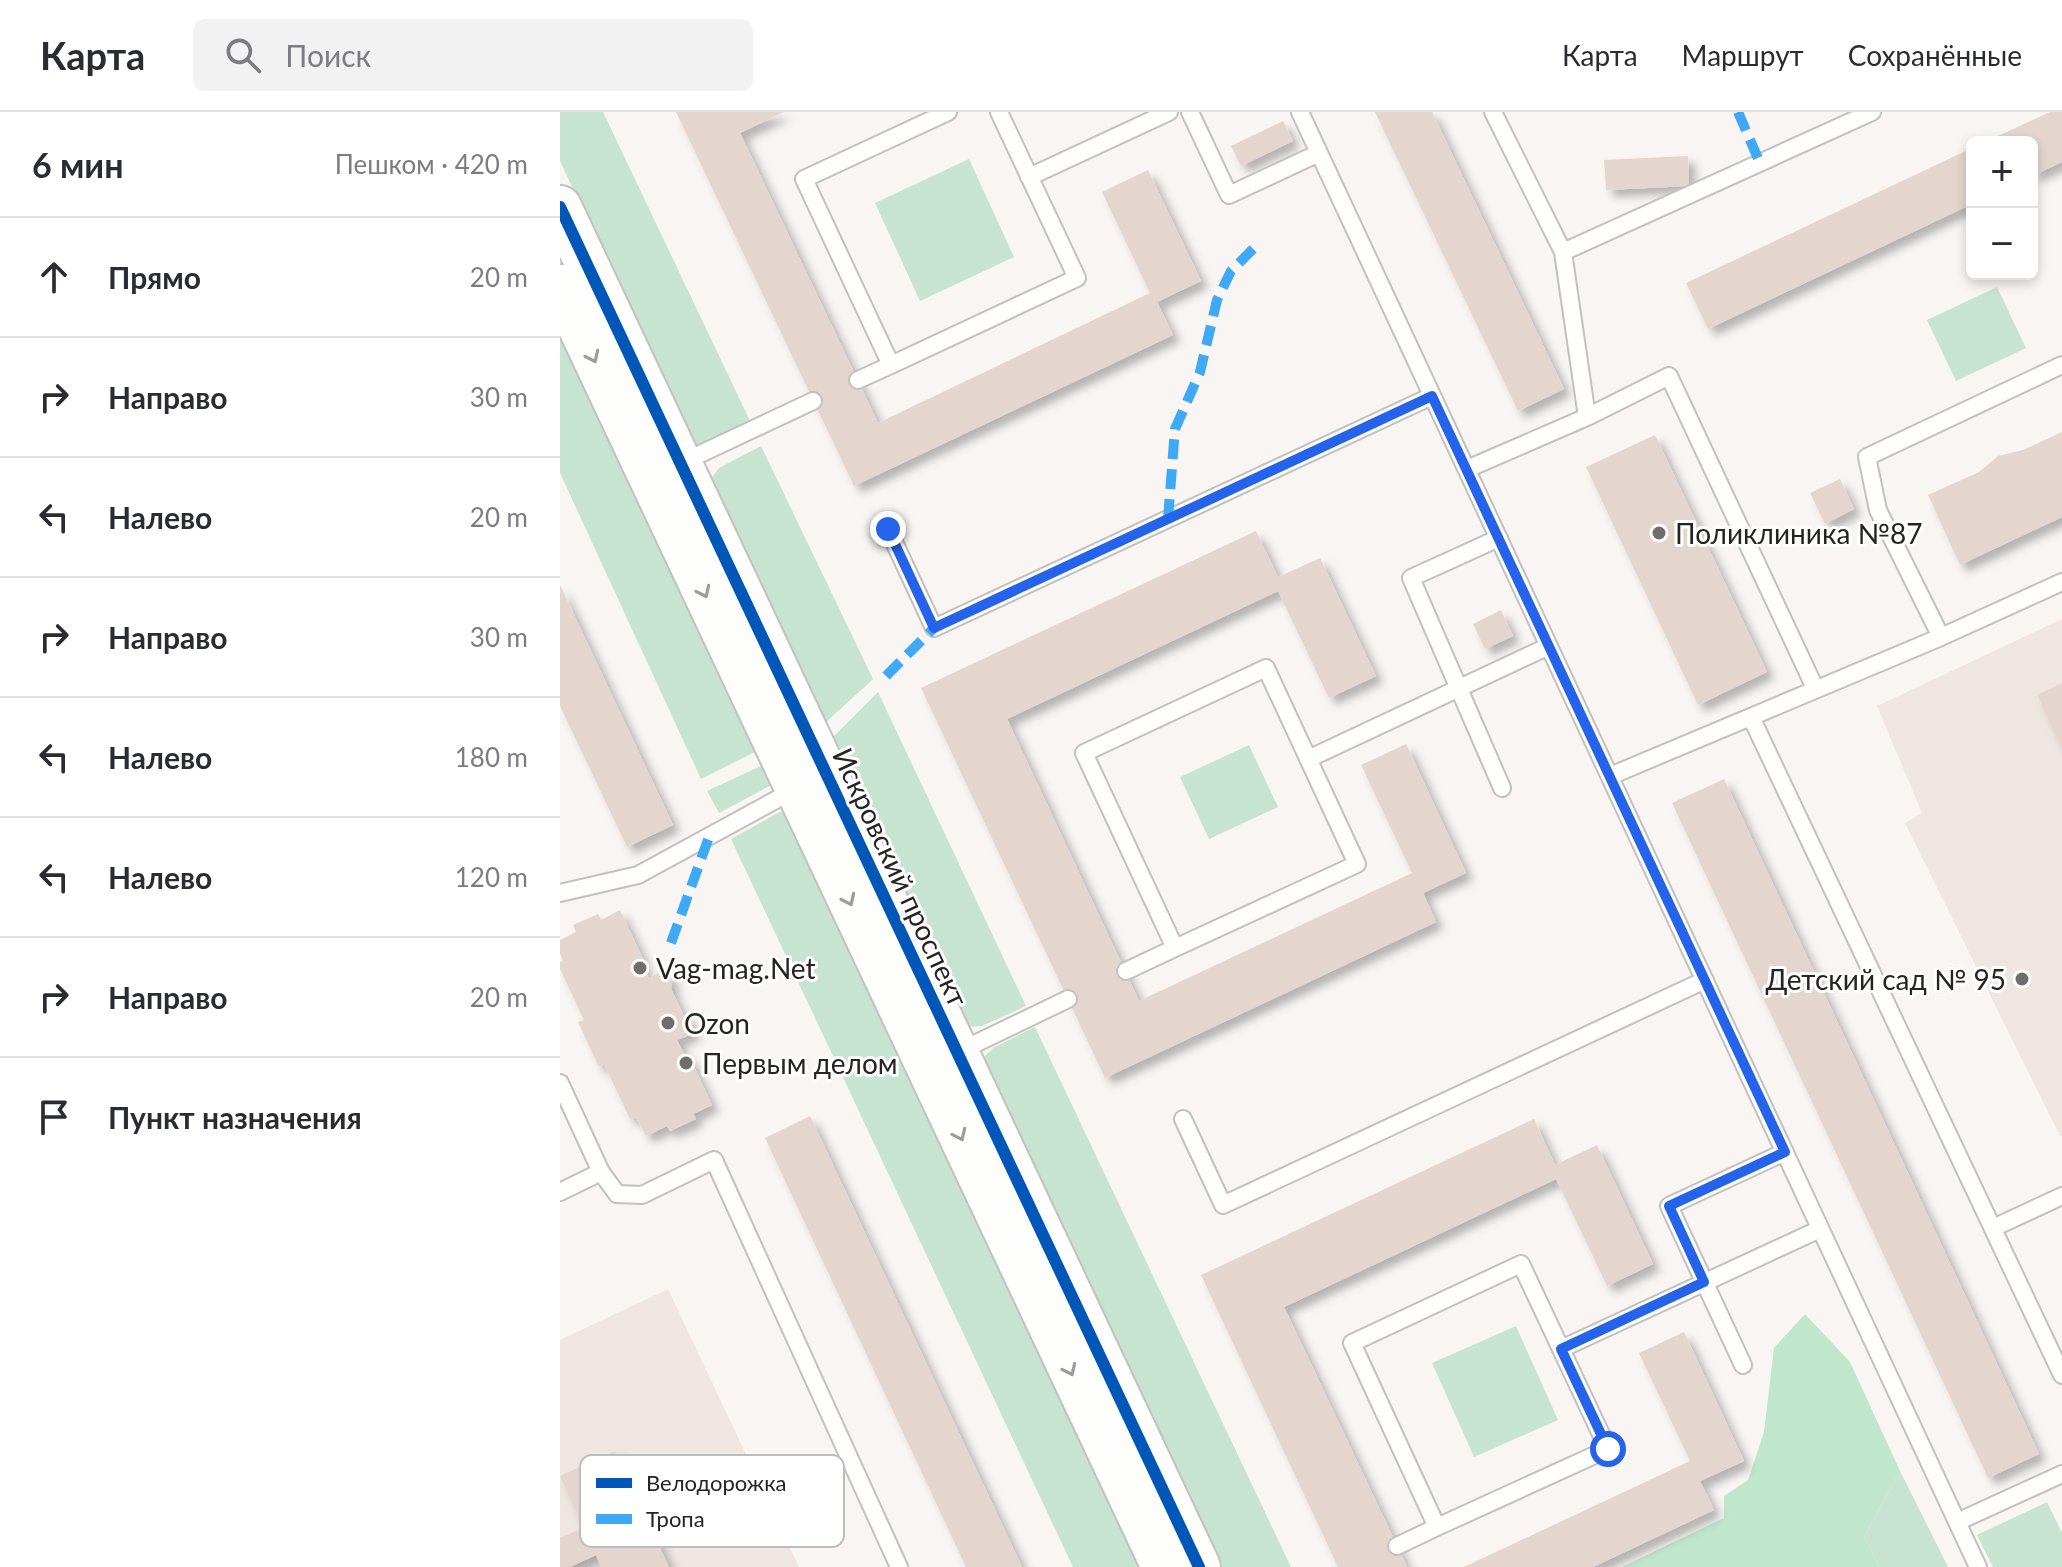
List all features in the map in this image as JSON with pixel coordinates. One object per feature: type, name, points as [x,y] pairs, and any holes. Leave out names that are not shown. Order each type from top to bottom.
[{"type":"street","name":"Искровский проспект","points":[[560,207],[665,470],[942,1059],[1163,1567]]},
{"type":"street","name":"Искровский проспект","points":[[560,286],[665,470]]},
{"type":"street","name":"Искровский проспект","points":[[942,1059],[1199,1567]]},
{"type":"lane","points":[[891,365],[804,179],[948,112]]},
{"type":"lane","points":[[858,380],[1077,278],[999,112]]},
{"type":"lane","points":[[1029,177],[1169,112]]},
{"type":"lane","points":[[1190,112],[1229,195],[1319,153]]},
{"type":"lane","points":[[1300,112],[1978,1567]]},
{"type":"lane","points":[[1493,112],[1563,252],[1587,417]]},
{"type":"lane","points":[[1563,252],[1872,112]]},
{"type":"lane","points":[[1941,637],[1878,510],[1867,457],[2062,365]]},
{"type":"lane","points":[[1467,469],[1587,417],[1669,376],[1815,688]]},
{"type":"lane","points":[[888,529],[934,628],[1432,396]]},
{"type":"lane","points":[[665,470],[813,401]]},
{"type":"lane","points":[[1499,538],[1411,578],[1502,788]]},
{"type":"lane","points":[[1610,776],[1941,637],[2062,582]]},
{"type":"lane","points":[[1308,759],[1549,646]]},
{"type":"lane","points":[[1126,971],[1357,864],[1266,668],[1084,753],[1175,948]]},
{"type":"lane","points":[[1751,717],[2062,1375]]},
{"type":"lane","points":[[562,887],[638,875],[812,781]]},
{"type":"lane","points":[[1183,1119],[1223,1205],[1705,980]]},
{"type":"lane","points":[[942,1059],[1068,999]]},
{"type":"lane","points":[[560,1083],[601,1172],[617,1194],[642,1195],[714,1160],[899,1567]]},
{"type":"lane","points":[[1743,1365],[1669,1206],[1785,1152]]},
{"type":"lane","points":[[560,1192],[601,1172]]},
{"type":"lane","points":[[1993,1228],[2062,1196]]},
{"type":"lane","points":[[1561,1349],[1820,1229]]},
{"type":"lane","points":[[1397,1546],[1608,1449],[1521,1264],[1352,1343],[1437,1527]]},
{"type":"lane","points":[[1957,1522],[2062,1474]]},
{"type":"shaded area","name":"Детский сад № 95","points":[[2062,619],[2060,1136],[1905,823],[1922,813],[1877,706]]},
{"type":"shaded area","points":[[668,1289],[746,1455],[580,1455],[580,1547],[790,1547],[799,1567],[560,1567],[560,1340]]},
{"type":"green space","points":[[560,112],[603,112],[751,423],[707,444],[693,446],[560,161]]},
{"type":"green space","points":[[969,159],[1014,257],[920,301],[875,203]]},
{"type":"green space","points":[[1997,287],[2026,348],[1956,381],[1927,320]]},
{"type":"green space","points":[[560,325],[759,750],[701,779],[560,473]]},
{"type":"green space","points":[[761,446],[873,679],[824,724],[710,480],[719,468]]},
{"type":"green space","points":[[878,692],[1026,1006],[982,1026],[968,1027],[831,739]]},
{"type":"green space","points":[[1249,745],[1278,807],[1209,839],[1180,777]]},
{"type":"green space","points":[[765,764],[775,783],[719,813],[707,791]]},
{"type":"green space","points":[[787,808],[1143,1567],[1073,1567],[731,839]]},
{"type":"green space","points":[[1035,1027],[1291,1567],[1221,1567],[982,1059],[993,1048]]},
{"type":"green space","points":[[1805,1314],[1850,1362],[1900,1471],[1864,1536],[1879,1567],[1622,1567],[1724,1518],[1724,1496],[1748,1480],[1764,1432],[1774,1348]]},
{"type":"green space","points":[[1516,1326],[1558,1420],[1474,1457],[1432,1363]]},
{"type":"green space","points":[[1900,1471],[1948,1567],[1879,1567],[1864,1536]]},
{"type":"green space","points":[[2047,1502],[2062,1533],[2062,1567],[1993,1567],[1977,1535]]},
{"type":"building","points":[[676,112],[784,112],[740,133],[878,423],[1150,293],[1102,192],[1148,170],[1201,281],[1157,302],[1173,335],[854,486]]},
{"type":"building","points":[[1375,112],[1432,112],[1564,389],[1518,411]]},
{"type":"building","points":[[2050,112],[2062,112],[2062,162],[2038,173],[2038,136],[1998,136]]},
{"type":"building","points":[[1283,121],[1293,141],[1241,166],[1231,146]]},
{"type":"building","points":[[1966,151],[1966,207],[1708,329],[1686,283]]},
{"type":"building","points":[[1688,156],[1689,186],[1606,190],[1604,160]]},
{"type":"building","points":[[2062,432],[2062,517],[1960,565],[1928,495],[1979,472],[1998,456],[2023,450]]},
{"type":"building","name":"Поликлиника №87","points":[[1655,435],[1767,672],[1698,705],[1586,467]]},
{"type":"building","points":[[1840,479],[1854,509],[1825,524],[1810,493]]},
{"type":"building","points":[[1256,531],[1278,577],[1320,558],[1376,676],[1329,698],[1278,591],[1007,719],[1139,1001],[1412,873],[1361,765],[1406,744],[1466,873],[1423,893],[1436,922],[1105,1078],[921,688]]},
{"type":"building","points":[[560,585],[673,825],[627,847],[560,706]]},
{"type":"building","points":[[1501,610],[1513,636],[1485,649],[1473,624]]},
{"type":"building","points":[[2062,683],[2062,749],[2037,695]]},
{"type":"building","points":[[1724,779],[2039,1454],[1988,1478],[1672,803]]},
{"type":"building","points":[[620,910],[649,978],[662,971],[672,978],[671,989],[684,1016],[693,1022],[692,1034],[677,1040],[686,1058],[689,1056],[712,1105],[693,1114],[696,1119],[670,1131],[667,1126],[646,1136],[636,1117],[630,1119],[604,1064],[599,1067],[578,1022],[584,1020],[560,969],[560,962],[563,961],[560,940],[576,932],[573,925],[598,914],[601,920]]},
{"type":"building","points":[[810,1116],[1022,1567],[966,1567],[765,1138]]},
{"type":"building","points":[[1534,1119],[1555,1165],[1597,1145],[1653,1264],[1607,1286],[1556,1179],[1284,1307],[1407,1567],[1338,1567],[1201,1275]]},
{"type":"building","points":[[1684,1332],[1744,1461],[1700,1481],[1714,1510],[1593,1567],[1464,1567],[1690,1461],[1639,1353]]},
{"type":"building","points":[[580,1467],[580,1521],[560,1476]]},
{"type":"building","points":[[580,1529],[580,1547],[660,1547],[669,1567],[601,1567],[596,1555],[570,1567],[560,1567],[560,1538]]},
{"type":"marked path","points":[[1738,112],[1760,163]]},
{"type":"marked path","points":[[1168,519],[1175,429],[1200,372],[1217,300],[1231,271],[1254,248]]},
{"type":"marked path","points":[[886,676],[934,628]]},
{"type":"marked path","points":[[671,943],[709,837]]},
{"type":"cycle path","points":[[560,207],[1199,1567]]},
{"type":"place","name":"Поликлиника №87","points":[[1659,533]]},
{"type":"place","name":"Vag-mag.Net","points":[[640,968]]},
{"type":"place","name":"Детский сад № 95","points":[[2022,979]]},
{"type":"place","name":"Ozon","points":[[668,1023]]},
{"type":"place","name":"Первым делом","points":[[686,1063]]},
{"type":"route","points":[[888,529],[934,628],[1432,396],[1785,1152],[1669,1206],[1704,1282],[1561,1349],[1608,1449]]}]
